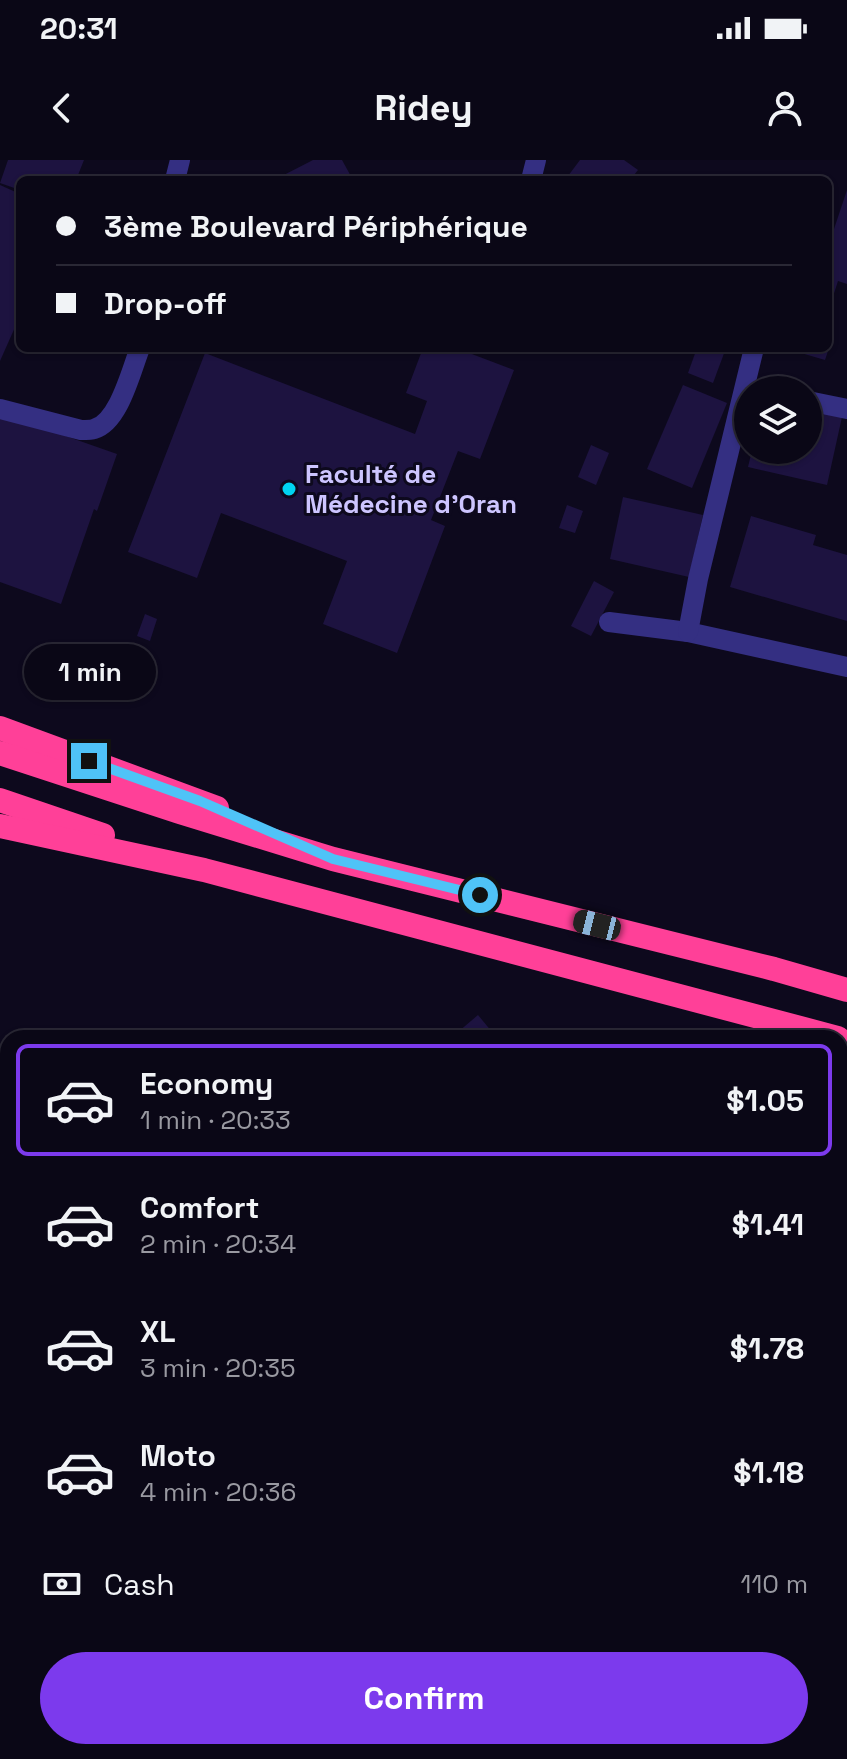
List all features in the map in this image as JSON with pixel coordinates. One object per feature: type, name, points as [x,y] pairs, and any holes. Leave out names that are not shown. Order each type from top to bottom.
[{"type":"highway","points":[[0,728],[200,801],[333,859]]},
{"type":"highway","points":[[0,753],[333,859],[847,990]]},
{"type":"highway","points":[[0,800],[204,870]]},
{"type":"highway","points":[[0,826],[204,870],[809,1030]]},
{"type":"street","points":[[0,409],[81,430],[93,430],[103,425],[116,410],[138,352]]},
{"type":"street","points":[[751,376],[754,352]]},
{"type":"street","points":[[822,404],[847,409]]},
{"type":"street","points":[[688,632],[698,579],[734,445]]},
{"type":"street","points":[[609,622],[688,632],[847,667]]},
{"type":"building","points":[[8,160],[84,160],[78,176],[16,176],[16,189],[0,183]]},
{"type":"building","points":[[313,160],[342,160],[351,176],[282,176]]},
{"type":"building","points":[[580,160],[624,160],[638,170],[633,176],[568,176]]},
{"type":"building","points":[[0,185],[16,192],[16,325],[0,361]]},
{"type":"building","points":[[847,190],[847,284],[838,281],[832,300],[832,235]]},
{"type":"building","points":[[421,352],[467,352],[514,370],[480,459],[458,451],[431,520],[445,526],[397,653],[323,624],[347,561],[221,513],[197,578],[128,552],[205,353],[415,434],[427,401],[406,393]]},
{"type":"building","points":[[696,352],[725,352],[713,383],[688,373]]},
{"type":"building","points":[[798,352],[828,352],[825,360]]},
{"type":"building","points":[[683,385],[727,403],[692,488],[647,469]]},
{"type":"building","points":[[822,412],[842,417],[827,485],[748,467],[749,464],[822,464]]},
{"type":"building","points":[[0,413],[117,454],[61,604],[0,582]]},
{"type":"building","points":[[591,445],[609,453],[596,485],[578,477]]},
{"type":"building","points":[[623,497],[703,515],[689,577],[610,559]]},
{"type":"building","points":[[567,505],[583,511],[575,533],[559,528]]},
{"type":"building","points":[[751,516],[816,535],[813,545],[847,555],[847,621],[730,587]]},
{"type":"building","points":[[594,581],[614,592],[591,636],[571,626]]},
{"type":"building","points":[[145,614],[157,619],[150,641],[137,636]]},
{"type":"building","points":[[478,1015],[490,1030],[460,1030]]},
{"type":"place","name":"Faculté de Médecine d'Oran","points":[[289,489]]},
{"type":"route","points":[[89,761],[200,801],[333,859],[480,895]]}]
